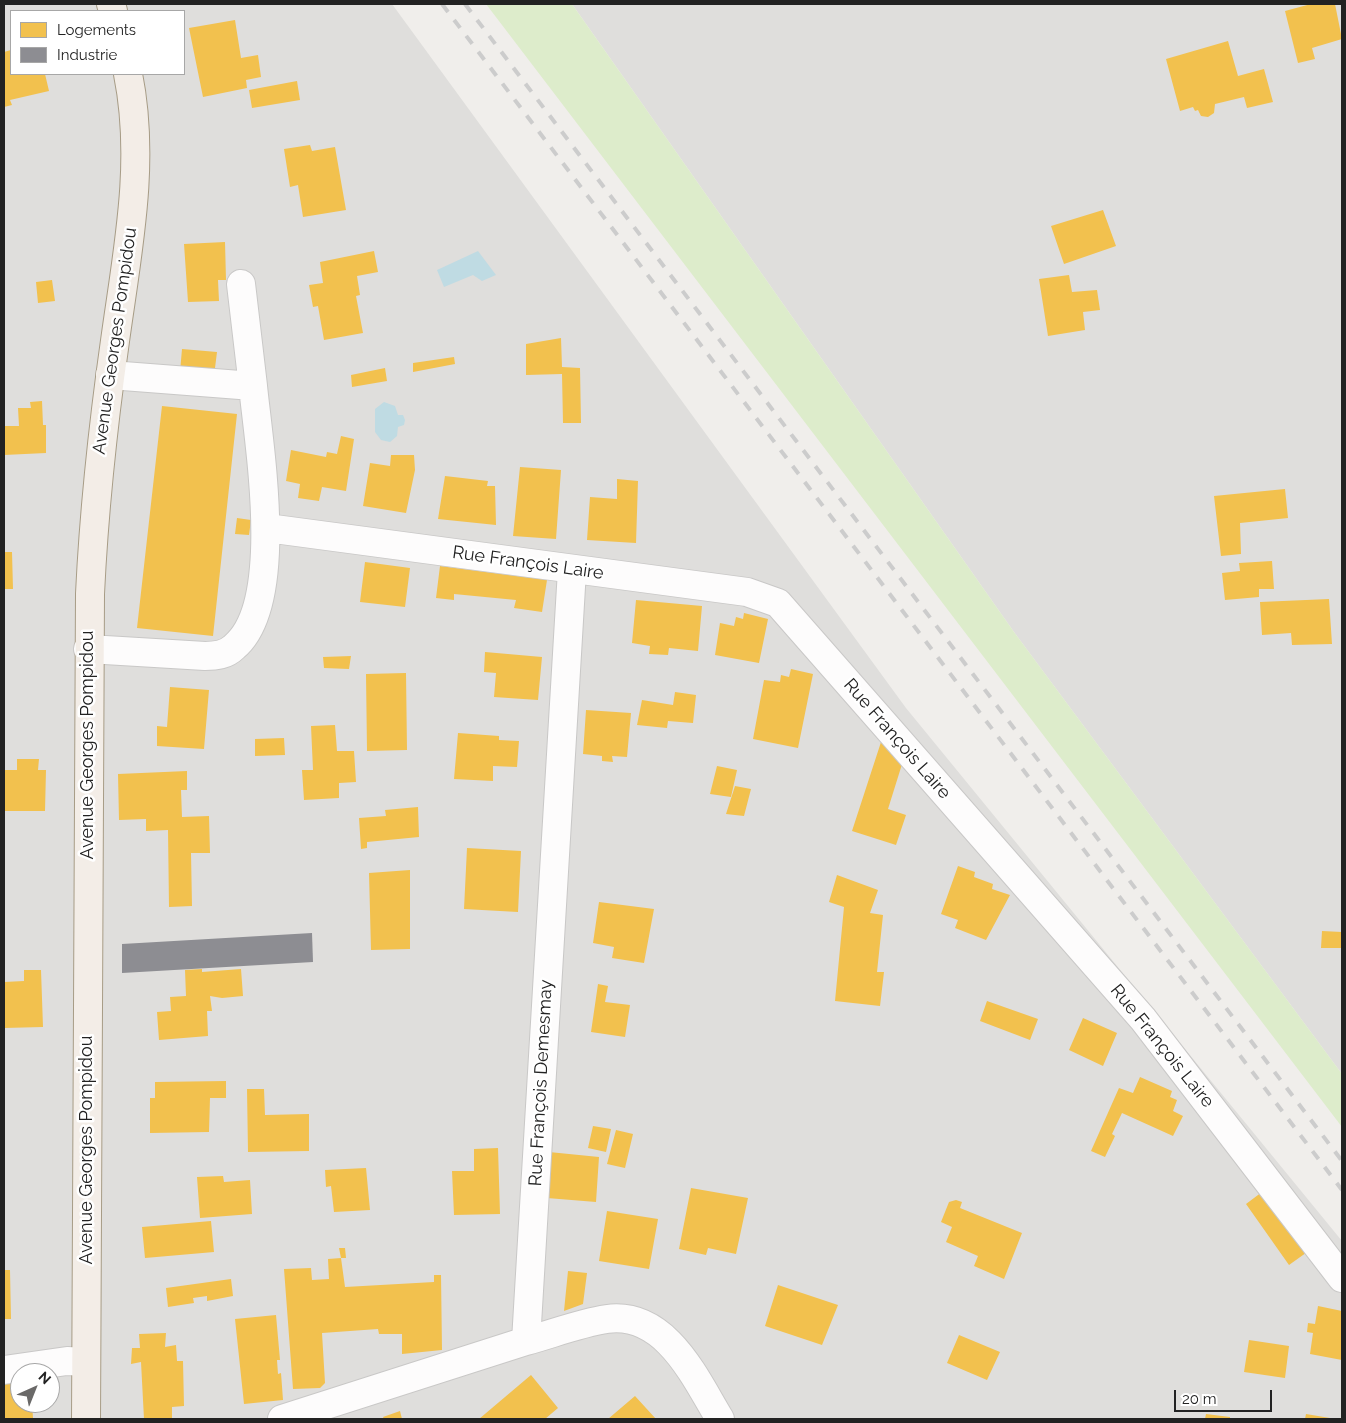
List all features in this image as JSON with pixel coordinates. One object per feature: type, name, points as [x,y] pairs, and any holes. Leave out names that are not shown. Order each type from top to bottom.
[{"type":"main road","name":"Avenue Georges Pompidou","points":[[86,1419],[88,649],[99,463],[133,206],[137,157],[128,75]]},
{"type":"street","points":[[88,649],[206,656],[220,655],[234,648],[246,634],[254,616],[263,570],[267,528],[241,284]]},
{"type":"street","points":[[110,375],[253,386]]},
{"type":"street","name":"Rue François Laire","points":[[267,528],[747,592],[778,603],[1143,1019],[1342,1278]]},
{"type":"street","name":"Rue François Demesmay","points":[[526,1341],[572,570]]},
{"type":"street","points":[[282,1419],[526,1341],[608,1319],[628,1320],[647,1326],[664,1338],[680,1353],[720,1419]]},
{"type":"street","points":[[4,1370],[67,1361],[86,1362]]},
{"type":"shaded area","points":[[4,4],[392,4],[906,708],[1342,1241],[1342,1419],[4,1419]]},
{"type":"shaded area","points":[[572,4],[1342,4],[1342,1074],[1014,632]]},
{"type":"green space","points":[[486,4],[572,4],[1014,632],[1342,1074],[1342,1127]]},
{"type":"water","points":[[478,251],[496,275],[482,281],[473,275],[444,287],[437,270]]},
{"type":"water","points":[[384,402],[395,406],[398,415],[403,415],[405,420],[404,425],[398,427],[397,436],[390,442],[381,440],[375,432],[375,409]]},
{"type":"building: Logements","points":[[1311,4],[1335,4],[1342,39],[1312,48],[1315,59],[1298,63],[1285,11]]},
{"type":"building: Logements","points":[[235,20],[241,58],[258,55],[261,77],[246,80],[247,88],[203,97],[189,28]]},
{"type":"building: Logements","points":[[1228,41],[1238,76],[1264,69],[1273,102],[1247,108],[1244,97],[1215,104],[1214,113],[1208,117],[1201,116],[1198,110],[1195,111],[1193,107],[1180,111],[1166,59]]},
{"type":"building: Logements","points":[[10,50],[10,75],[45,75],[49,91],[10,100],[12,105],[4,107],[4,52]]},
{"type":"building: Logements","points":[[297,81],[300,100],[252,108],[249,90]]},
{"type":"building: Logements","points":[[310,145],[312,151],[335,147],[346,210],[303,217],[298,185],[290,187],[284,149]]},
{"type":"building: Logements","points":[[1103,210],[1116,246],[1064,264],[1051,226]]},
{"type":"building: Logements","points":[[225,242],[226,280],[218,280],[219,301],[188,302],[184,244]]},
{"type":"building: Logements","points":[[374,251],[378,272],[357,276],[360,295],[356,296],[363,333],[324,340],[318,306],[313,307],[309,285],[323,283],[320,262]]},
{"type":"building: Logements","points":[[1069,275],[1072,292],[1097,290],[1100,310],[1083,312],[1085,330],[1048,336],[1039,279]]},
{"type":"building: Logements","points":[[52,280],[55,301],[38,303],[36,282]]},
{"type":"building: Logements","points":[[561,338],[562,367],[580,368],[581,423],[563,423],[562,374],[526,375],[526,344]]},
{"type":"building: Logements","points":[[182,349],[217,352],[214,376],[180,372]]},
{"type":"building: Logements","points":[[454,357],[455,364],[413,372],[413,363]]},
{"type":"building: Logements","points":[[385,368],[387,381],[352,387],[351,375]]},
{"type":"building: Logements","points":[[42,401],[43,425],[46,425],[46,453],[4,455],[4,426],[19,426],[18,408],[31,408],[30,402]]},
{"type":"building: Logements","points":[[162,406],[237,414],[213,636],[137,628]]},
{"type":"building: Logements","points":[[341,436],[354,439],[346,491],[322,487],[319,501],[298,498],[300,484],[286,481],[291,450],[326,457],[327,452],[337,454]]},
{"type":"building: Logements","points":[[391,455],[414,455],[415,470],[406,513],[363,506],[370,463],[390,466]]},
{"type":"building: Logements","points":[[520,467],[561,470],[556,539],[513,536]]},
{"type":"building: Logements","points":[[445,476],[488,481],[487,486],[495,486],[496,525],[438,519]]},
{"type":"building: Logements","points":[[617,479],[638,481],[636,543],[587,540],[590,497],[617,499]]},
{"type":"building: Logements","points":[[1285,489],[1288,518],[1240,523],[1241,554],[1221,556],[1214,496]]},
{"type":"building: Logements","points":[[237,518],[251,520],[249,535],[235,534]]},
{"type":"building: Logements","points":[[4,552],[12,552],[13,589],[4,589]]},
{"type":"building: Logements","points":[[1272,561],[1274,589],[1259,589],[1259,597],[1225,600],[1222,573],[1240,571],[1239,563]]},
{"type":"building: Logements","points":[[365,562],[410,568],[405,607],[360,602]]},
{"type":"building: Logements","points":[[440,566],[547,580],[542,612],[514,608],[516,600],[454,594],[454,600],[436,598]]},
{"type":"building: Logements","points":[[1329,599],[1332,644],[1292,645],[1291,633],[1262,635],[1260,602]]},
{"type":"building: Logements","points":[[636,600],[702,606],[698,651],[669,648],[668,655],[649,654],[650,646],[632,643]]},
{"type":"building: Logements","points":[[744,613],[768,619],[759,663],[715,655],[720,623],[734,626],[736,617],[743,619]]},
{"type":"building: Logements","points":[[485,652],[542,657],[538,700],[494,697],[496,673],[484,672]]},
{"type":"building: Logements","points":[[351,656],[349,669],[324,668],[323,657]]},
{"type":"building: Logements","points":[[791,669],[813,674],[798,748],[753,739],[764,680],[780,682],[781,675],[789,677]]},
{"type":"building: Logements","points":[[406,673],[407,750],[367,751],[366,674]]},
{"type":"building: Logements","points":[[170,687],[209,690],[204,749],[157,746],[157,726],[167,727]]},
{"type":"building: Logements","points":[[675,692],[696,695],[693,723],[668,721],[667,728],[637,725],[642,700],[673,705]]},
{"type":"building: Logements","points":[[586,710],[631,713],[627,757],[612,756],[613,762],[602,761],[602,756],[583,754]]},
{"type":"building: Logements","points":[[335,725],[337,751],[354,751],[356,782],[339,783],[339,798],[304,800],[302,770],[313,770],[311,726]]},
{"type":"building: Logements","points":[[458,733],[499,736],[499,740],[519,741],[517,767],[493,766],[493,781],[454,779]]},
{"type":"building: Logements","points":[[284,738],[285,755],[255,756],[255,739]]},
{"type":"building: Logements","points":[[882,739],[903,761],[888,809],[906,815],[896,845],[852,831]]},
{"type":"building: Logements","points":[[17,759],[39,759],[38,770],[46,770],[45,811],[4,811],[4,770],[17,770]]},
{"type":"building: Logements","points":[[717,766],[737,770],[731,797],[710,794]]},
{"type":"building: Logements","points":[[187,771],[187,790],[181,790],[182,817],[209,816],[210,853],[191,853],[192,906],[169,907],[168,830],[146,831],[146,819],[119,820],[118,774]]},
{"type":"building: Logements","points":[[735,786],[751,789],[744,816],[726,814]]},
{"type":"building: Logements","points":[[418,807],[419,837],[367,842],[367,848],[361,849],[359,818],[386,816],[385,810]]},
{"type":"building: Logements","points":[[467,848],[521,851],[518,912],[464,909]]},
{"type":"building: Logements","points":[[958,866],[975,872],[974,877],[993,884],[992,889],[1010,895],[986,940],[955,928],[958,920],[941,914]]},
{"type":"building: Logements","points":[[410,870],[410,949],[371,950],[369,873]]},
{"type":"building: Logements","points":[[837,875],[878,890],[870,913],[883,915],[877,972],[884,972],[880,1006],[835,1001],[844,907],[829,902]]},
{"type":"building: Logements","points":[[599,902],[654,909],[644,963],[612,958],[614,947],[593,943]]},
{"type":"building: Logements","points":[[1322,931],[1342,932],[1342,948],[1321,948]]},
{"type":"building: Logements","points":[[202,969],[202,972],[241,969],[243,996],[222,998],[210,996],[212,1011],[207,1011],[208,1036],[159,1040],[157,1012],[171,1011],[170,997],[186,996],[185,970]]},
{"type":"building: Logements","points":[[24,970],[41,970],[43,1027],[4,1028],[4,982],[24,981]]},
{"type":"building: Logements","points":[[598,984],[608,986],[605,1002],[630,1005],[625,1037],[591,1032]]},
{"type":"building: Logements","points":[[987,1001],[1038,1019],[1030,1040],[980,1021]]},
{"type":"building: Logements","points":[[1083,1018],[1117,1033],[1103,1066],[1069,1050]]},
{"type":"building: Logements","points":[[1140,1077],[1172,1091],[1170,1097],[1177,1100],[1173,1111],[1183,1116],[1173,1136],[1122,1113],[1112,1134],[1115,1136],[1105,1157],[1091,1151],[1119,1088],[1133,1093]]},
{"type":"building: Logements","points":[[226,1081],[226,1098],[210,1098],[209,1132],[150,1133],[150,1098],[155,1098],[155,1082]]},
{"type":"building: Logements","points":[[247,1089],[264,1089],[265,1115],[309,1114],[309,1151],[248,1152]]},
{"type":"building: Logements","points":[[593,1126],[611,1129],[606,1152],[588,1148]]},
{"type":"building: Logements","points":[[616,1130],[633,1134],[625,1168],[607,1164]]},
{"type":"building: Logements","points":[[498,1148],[500,1214],[454,1215],[452,1171],[474,1171],[474,1149]]},
{"type":"building: Logements","points":[[549,1152],[599,1157],[596,1202],[547,1198]]},
{"type":"building: Logements","points":[[366,1168],[370,1210],[334,1212],[331,1186],[326,1187],[325,1170]]},
{"type":"building: Logements","points":[[223,1176],[224,1182],[250,1180],[252,1214],[200,1218],[197,1177]]},
{"type":"building: Logements","points":[[691,1188],[748,1198],[736,1254],[708,1248],[706,1255],[679,1249]]},
{"type":"building: Logements","points":[[1266,1189],[1310,1250],[1289,1265],[1246,1204]]},
{"type":"building: Logements","points":[[956,1200],[962,1202],[960,1208],[1022,1233],[1004,1279],[974,1266],[978,1256],[946,1242],[952,1227],[941,1222],[949,1202]]},
{"type":"building: Logements","points":[[607,1211],[658,1219],[649,1269],[599,1261]]},
{"type":"building: Logements","points":[[211,1221],[214,1252],[145,1258],[142,1227]]},
{"type":"building: Logements","points":[[339,1248],[345,1248],[346,1258],[341,1258]]},
{"type":"building: Logements","points":[[341,1258],[345,1287],[434,1282],[434,1275],[441,1275],[442,1350],[402,1354],[402,1334],[379,1334],[378,1329],[322,1333],[325,1383],[320,1388],[293,1389],[284,1269],[311,1268],[312,1280],[329,1279],[328,1259]]},
{"type":"building: Logements","points":[[4,1270],[10,1270],[11,1319],[4,1319]]},
{"type":"building: Logements","points":[[568,1271],[587,1273],[583,1304],[564,1311]]},
{"type":"building: Logements","points":[[231,1279],[233,1296],[207,1301],[207,1296],[193,1298],[194,1303],[168,1307],[166,1288]]},
{"type":"building: Logements","points":[[778,1285],[838,1305],[822,1345],[765,1326]]},
{"type":"building: Logements","points":[[1318,1306],[1342,1311],[1342,1360],[1310,1354],[1313,1333],[1307,1332],[1308,1323],[1315,1324]]},
{"type":"building: Logements","points":[[276,1315],[280,1360],[277,1360],[278,1374],[281,1373],[283,1400],[244,1404],[235,1319]]},
{"type":"building: Logements","points":[[166,1333],[165,1347],[176,1345],[177,1361],[183,1361],[184,1406],[172,1407],[172,1419],[144,1419],[141,1362],[131,1364],[132,1348],[140,1348],[139,1334]]},
{"type":"building: Logements","points":[[959,1335],[1000,1352],[987,1380],[947,1363]]},
{"type":"building: Logements","points":[[1249,1340],[1289,1346],[1285,1378],[1244,1372]]},
{"type":"building: Logements","points":[[531,1375],[558,1408],[545,1419],[479,1419]]},
{"type":"building: Logements","points":[[4,1384],[10,1384],[10,1413],[33,1413],[33,1418],[4,1419]]},
{"type":"building: Logements","points":[[635,1396],[656,1419],[608,1419]]},
{"type":"building: Logements","points":[[400,1411],[402,1419],[384,1419],[383,1417]]},
{"type":"building: Logements","points":[[1206,1414],[1230,1417],[1230,1419],[1205,1419]]},
{"type":"building: Logements","points":[[1306,1414],[1330,1418],[1330,1419],[1305,1419]]},
{"type":"building: Industrie","points":[[312,933],[313,962],[122,973],[122,944]]},
{"type":"railway","points":[[442,4],[1342,1190]]},
{"type":"railway","points":[[465,4],[1342,1161]]}]
